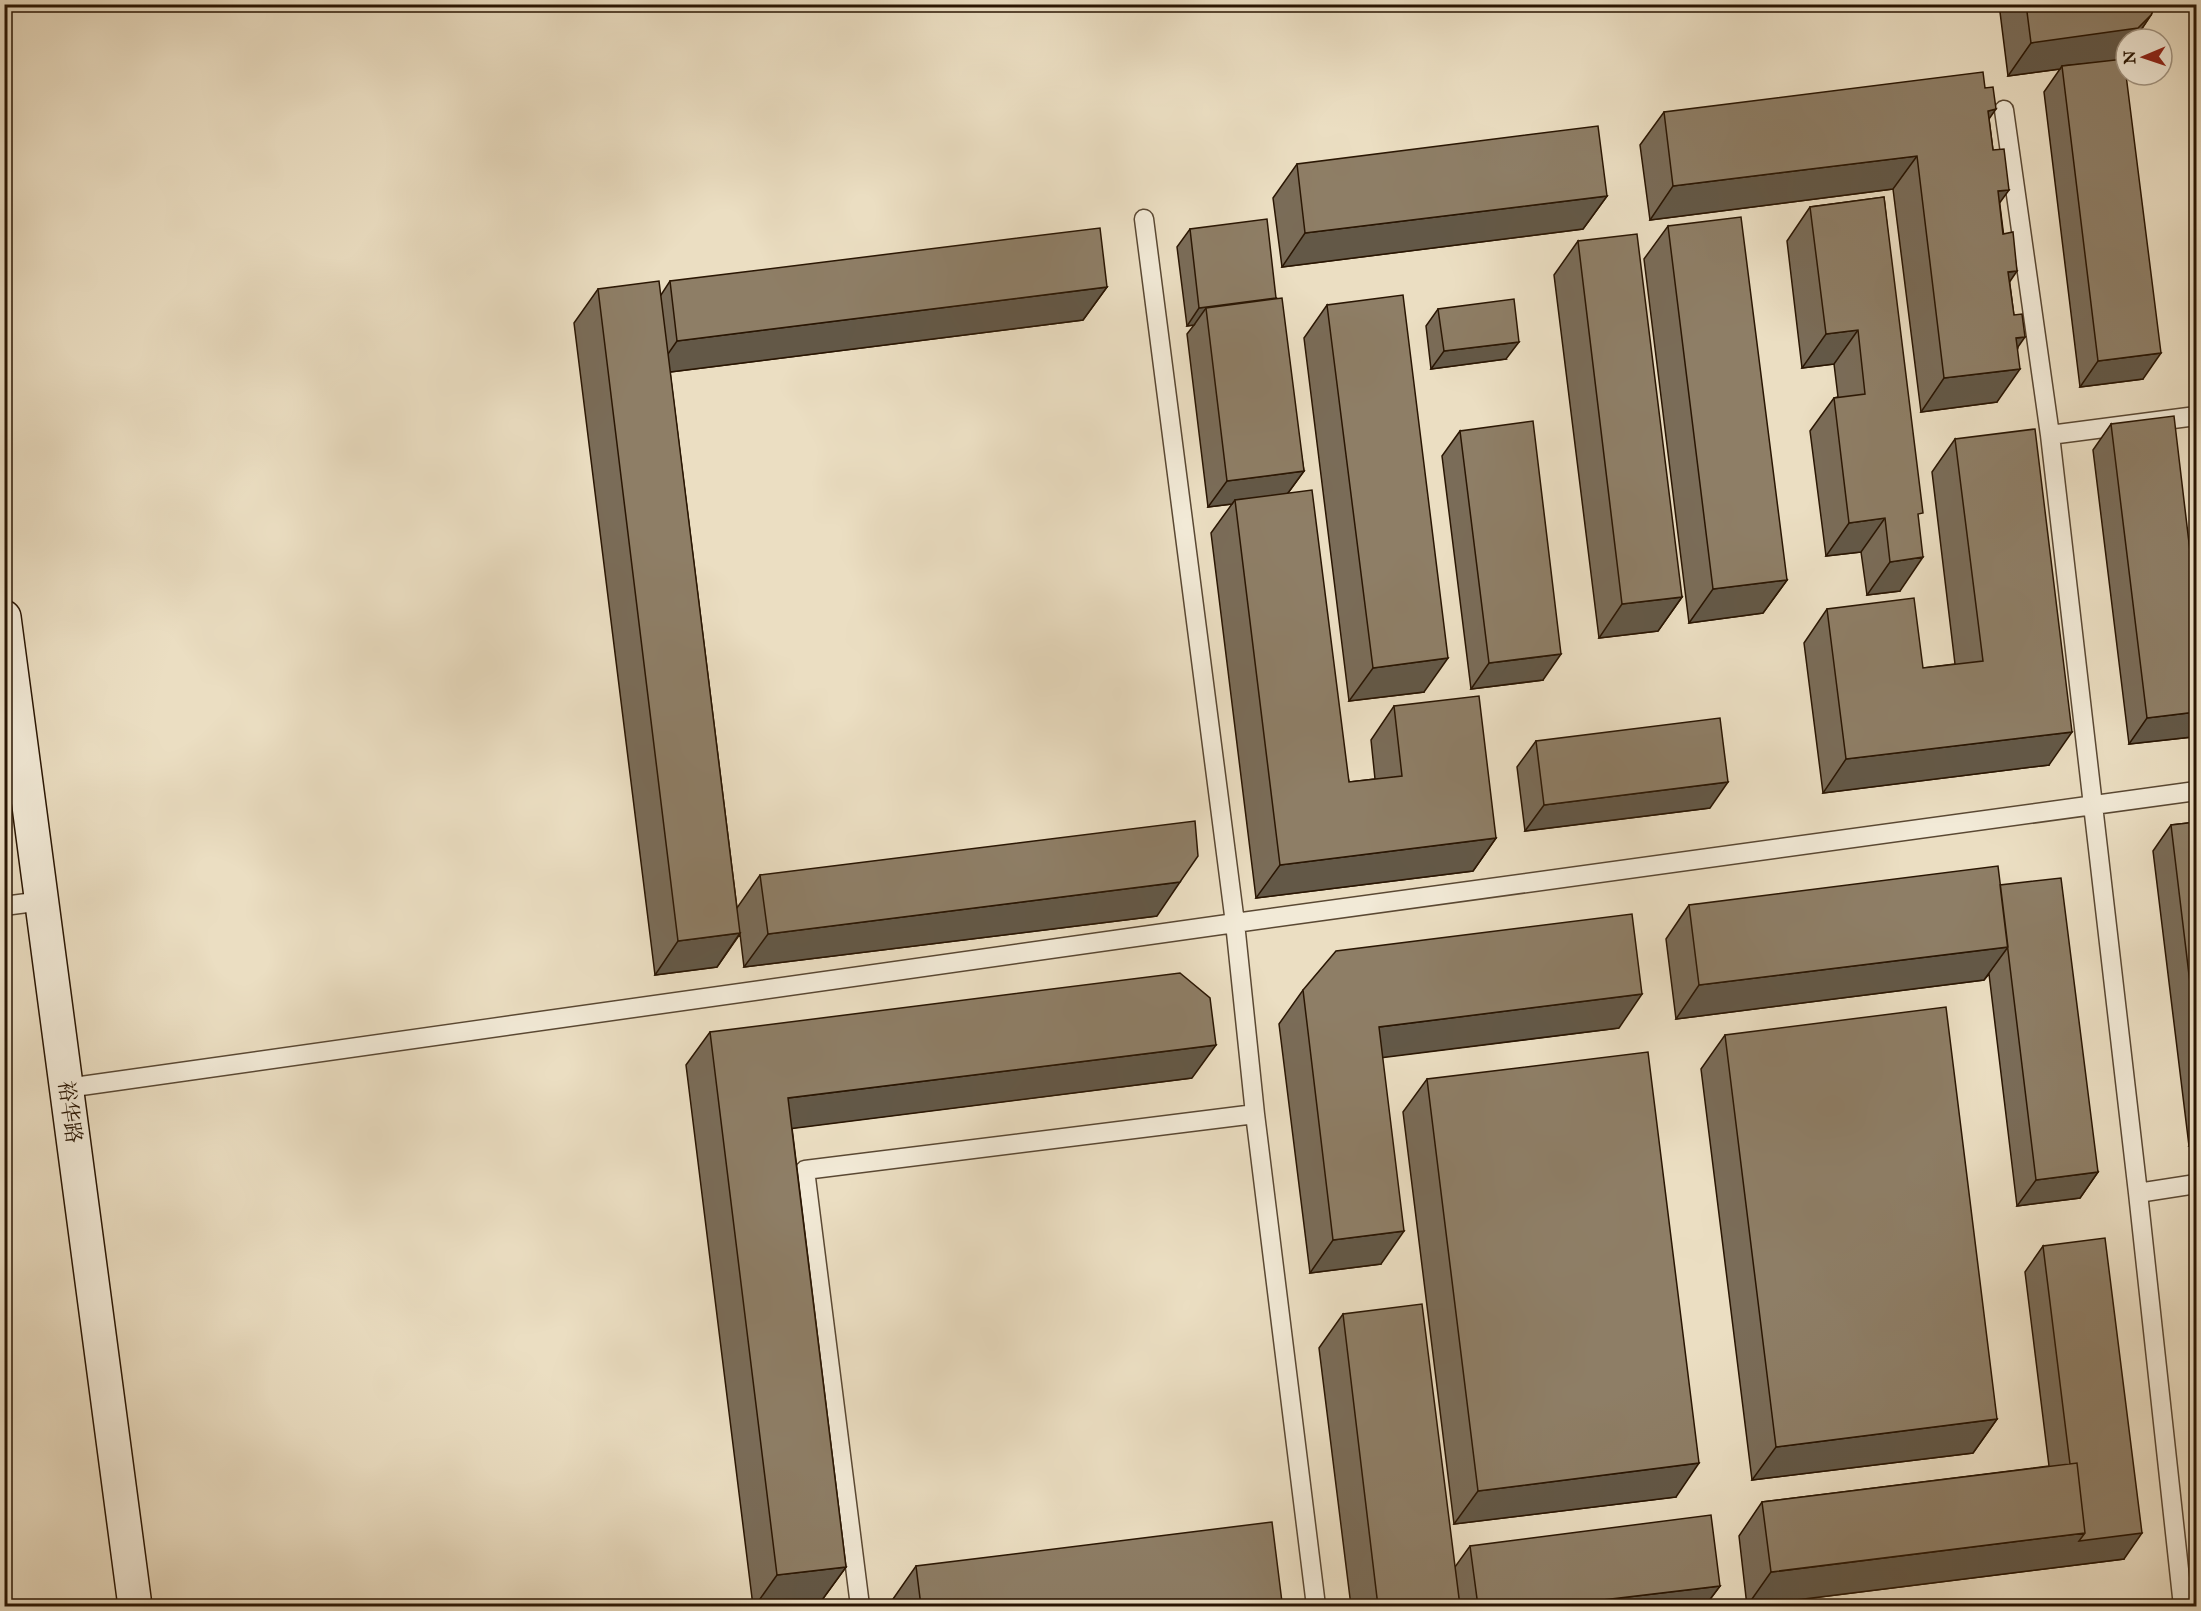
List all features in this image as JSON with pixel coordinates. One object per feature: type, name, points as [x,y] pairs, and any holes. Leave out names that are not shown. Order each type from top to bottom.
[{"type":"street","name":"裕华路","points":[[4,617],[135,1606]]},
{"type":"lane","points":[[2004,110],[2050,435],[2138,1193],[2183,1606]]},
{"type":"lane","points":[[1144,219],[1234,923],[1255,1114],[1316,1606]]},
{"type":"lane","points":[[2050,435],[2196,416]]},
{"type":"lane","points":[[66,1088],[1234,923],[2196,791]]},
{"type":"lane","points":[[4,906],[42,901]]},
{"type":"lane","points":[[860,1606],[805,1170],[1255,1114]]},
{"type":"lane","points":[[2138,1193],[2196,1184]]},
{"type":"building","points":[[2026,4],[2156,4],[2151,15],[2139,27],[2114,27],[2114,31],[2031,43]]},
{"type":"building","points":[[2114,60],[2114,87],[2128,87],[2161,353],[2098,361],[2062,66]]},
{"type":"building","points":[[1983,72],[1985,88],[1993,87],[1996,109],[1988,111],[1993,150],[2004,149],[2009,190],[1998,191],[2003,234],[2013,232],[2017,271],[2008,272],[2014,315],[2022,314],[2025,337],[2016,338],[2020,369],[1944,378],[1917,156],[1673,186],[1664,112]]},
{"type":"building","points":[[1598,126],[1607,196],[1305,233],[1297,164]]},
{"type":"building","points":[[1884,197],[1923,513],[1918,514],[1923,557],[1890,562],[1885,518],[1849,523],[1834,398],[1865,394],[1858,330],[1826,334],[1810,207]]},
{"type":"building","points":[[1741,217],[1787,580],[1713,589],[1668,226]]},
{"type":"building","points":[[1267,219],[1276,298],[1199,308],[1190,229]]},
{"type":"building","points":[[1100,228],[1107,287],[677,341],[670,281]]},
{"type":"building","points":[[1637,234],[1682,597],[1622,604],[1578,241]]},
{"type":"building","points":[[659,281],[740,933],[678,941],[598,289]]},
{"type":"building","points":[[1403,295],[1448,658],[1373,668],[1327,305]]},
{"type":"building","points":[[1282,298],[1304,471],[1227,481],[1206,308]]},
{"type":"building","points":[[1514,299],[1519,342],[1444,351],[1438,309]]},
{"type":"building","points":[[2174,416],[2196,602],[2196,712],[2147,718],[2111,424]]},
{"type":"building","points":[[1533,421],[1561,654],[1489,663],[1460,431]]},
{"type":"building","points":[[2035,429],[2072,732],[1846,759],[1827,609],[1914,598],[1923,668],[1983,661],[1955,439]]},
{"type":"building","points":[[1312,490],[1349,782],[1402,776],[1394,706],[1479,696],[1496,838],[1280,865],[1235,500]]},
{"type":"building","points":[[1720,718],[1728,782],[1544,805],[1536,741]]},
{"type":"building","points":[[1195,821],[1198,856],[1180,882],[768,934],[760,875]]},
{"type":"building","points":[[2196,822],[2196,1033],[2171,825]]},
{"type":"building","points":[[1998,866],[2008,947],[1699,985],[1689,905]]},
{"type":"building","points":[[2061,878],[2098,1172],[2036,1180],[2000,885]]},
{"type":"building","points":[[1632,914],[1642,994],[1379,1027],[1404,1231],[1333,1240],[1303,990],[1336,951]]},
{"type":"building","points":[[1180,973],[1210,998],[1216,1045],[788,1098],[846,1567],[777,1575],[710,1032]]},
{"type":"building","points":[[1946,1007],[1997,1419],[1776,1447],[1725,1035]]},
{"type":"building","points":[[1648,1052],[1699,1463],[1478,1491],[1427,1079]]},
{"type":"building","points":[[2105,1238],[2142,1533],[2079,1541],[2085,1533],[2077,1463],[2070,1464],[2043,1246]]},
{"type":"building","points":[[1422,1304],[1460,1606],[1378,1606],[1343,1314]]},
{"type":"building","points":[[2077,1463],[2085,1533],[1771,1572],[1762,1502]]},
{"type":"building","points":[[1711,1515],[1720,1586],[1552,1606],[1478,1606],[1470,1546]]},
{"type":"building","points":[[1272,1522],[1282,1602],[1247,1606],[921,1606],[916,1566]]}]
